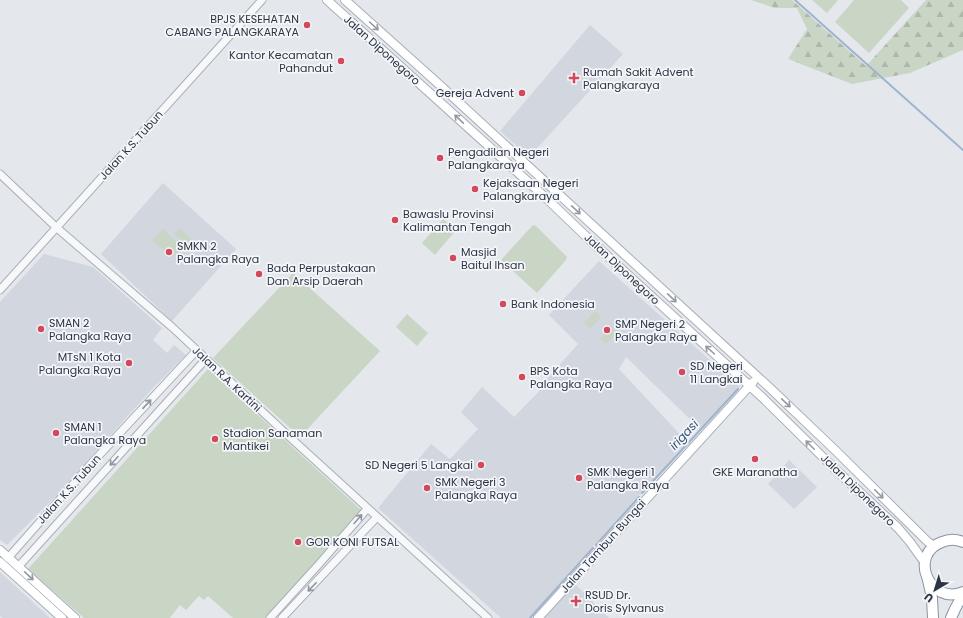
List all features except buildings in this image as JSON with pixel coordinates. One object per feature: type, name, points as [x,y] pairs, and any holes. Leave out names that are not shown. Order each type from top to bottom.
[{"type":"highway","points":[[933,618],[928,580],[925,572],[926,557],[934,546],[947,540],[963,542]]},
{"type":"highway","points":[[928,580],[942,592],[954,594],[963,593]]},
{"type":"highway","points":[[951,618],[963,593]]},
{"type":"main road","name":"Jalan Diponegoro","points":[[326,0],[750,385],[898,528],[925,563]]},
{"type":"main road","name":"Jalan Diponegoro","points":[[345,0],[757,377],[830,445],[928,542],[934,546]]},
{"type":"main road","points":[[346,18],[355,9]]},
{"type":"main road","points":[[474,133],[481,124]]},
{"type":"main road","points":[[519,174],[527,165]]},
{"type":"main road","name":"Jalan Tambun Bungai","points":[[538,618],[757,377]]},
{"type":"main road","points":[[0,550],[75,618]]},
{"type":"main road","points":[[0,562],[62,618]]},
{"type":"street","name":"Jalan K.S. Tubun","points":[[0,290],[27,258],[57,228],[262,0]]},
{"type":"street","name":"Jalan R.A. Kartini","points":[[0,174],[57,228],[197,350],[488,618]]},
{"type":"street","name":"Jalan K.S. Tubun","points":[[8,558],[101,453],[197,350]]},
{"type":"street","name":"Jalan K.S. Tubun","points":[[18,567],[206,359]]},
{"type":"street","points":[[270,618],[367,508]]},
{"type":"street","points":[[276,611],[283,617],[377,517]]},
{"type":"street","points":[[36,526],[47,535]]},
{"type":"street","points":[[320,563],[327,571]]},
{"type":"shaded area","name":"Rumah Sakit Advent Palangkaraya","points":[[590,25],[623,54],[529,157],[500,131]]},
{"type":"shaded area","name":"SMKN 2 Palangka Raya","points":[[163,183],[236,249],[172,321],[101,254]]},
{"type":"shaded area","points":[[44,254],[93,267],[162,328],[153,340],[167,353],[174,345],[186,355],[153,388],[55,497],[7,545],[0,540],[0,302]]},
{"type":"shaded area","points":[[599,261],[740,387],[700,429],[626,357],[619,369],[687,442],[529,618],[501,618],[378,508],[431,444],[450,459],[478,429],[461,412],[482,387],[514,417],[548,382],[546,380],[578,344],[549,315]]},
{"type":"shaded area","points":[[789,460],[817,487],[794,509],[768,484]]},
{"type":"shaded area","points":[[0,572],[50,618],[3,618],[0,616]]},
{"type":"shaded area","name":"RSUD Dr. Doris Sylvanus","points":[[575,584],[609,618],[545,618]]},
{"type":"green space","points":[[751,0],[792,0],[866,66],[926,0],[963,0],[963,50],[910,73],[852,84],[788,59],[807,29],[797,8],[775,8]]},
{"type":"green space","points":[[812,0],[838,0],[827,13]]},
{"type":"green space","points":[[854,0],[901,0],[909,8],[869,53],[835,22]]},
{"type":"green space","points":[[443,219],[456,230],[435,255],[422,243]]},
{"type":"green space","points":[[533,225],[536,226],[567,257],[537,293],[501,260]]},
{"type":"green space","points":[[179,228],[191,238],[186,244],[174,234]]},
{"type":"green space","points":[[163,229],[182,247],[172,258],[152,240]]},
{"type":"green space","points":[[293,273],[380,351],[300,437],[213,358]]},
{"type":"green space","points":[[595,311],[601,317],[590,329],[584,323]]},
{"type":"green space","points":[[407,314],[428,333],[417,346],[396,327]]},
{"type":"green space","points":[[611,327],[617,333],[606,344],[600,339]]},
{"type":"green space","name":"Stadion Sanaman Mantikei","points":[[208,369],[361,510],[266,618],[233,618],[208,596],[204,600],[199,596],[186,610],[180,605],[170,618],[84,618],[28,569]]},
{"type":"waterway","points":[[795,0],[963,150]]},
{"type":"waterway","name":"irigasi","points":[[642,493],[738,389]]},
{"type":"waterway","name":"irigasi","points":[[596,545],[639,497]]},
{"type":"waterway","name":"irigasi","points":[[530,618],[593,548]]},
{"type":"place","name":"BPJS KESEHATAN CABANG PALANGKARAYA","points":[[307,25]]},
{"type":"place","name":"Kantor Kecamatan Pahandut","points":[[341,61]]},
{"type":"place","name":"Rumah Sakit Advent Palangkaraya","points":[[574,78]]},
{"type":"place","name":"Gereja Advent","points":[[522,93]]},
{"type":"place","name":"Pengadilan Negeri Palangkaraya","points":[[440,158]]},
{"type":"place","name":"Kejaksaan Negeri Palangkaraya","points":[[475,189]]},
{"type":"place","name":"Bawaslu Provinsi Kalimantan Tengah","points":[[395,220]]},
{"type":"place","name":"SMKN 2 Palangka Raya","points":[[169,252]]},
{"type":"place","name":"Masjid Baitul Ihsan","points":[[453,258]]},
{"type":"place","name":"Bada Perpustakaan Dan Arsip Daerah","points":[[259,274]]},
{"type":"place","name":"Bank Indonesia","points":[[503,304]]},
{"type":"place","name":"SMAN 2 Palangka Raya","points":[[41,329]]},
{"type":"place","name":"SMP Negeri 2 Palangka Raya","points":[[607,330]]},
{"type":"place","name":"MTsN 1 Kota Palangka Raya","points":[[129,363]]},
{"type":"place","name":"SD Negeri 11 Langkai","points":[[682,372]]},
{"type":"place","name":"BPS Kota Palangka Raya","points":[[522,377]]},
{"type":"place","name":"SMAN 1 Palangka Raya","points":[[56,433]]},
{"type":"place","name":"Stadion Sanaman Mantikei","points":[[215,439]]},
{"type":"place","name":"GKE Maranatha","points":[[755,459]]},
{"type":"place","name":"SD Negeri 5 Langkai","points":[[481,465]]},
{"type":"place","name":"SMK Negeri 1 Palangka Raya","points":[[579,478]]},
{"type":"place","name":"SMK Negeri 3 Palangka Raya","points":[[427,488]]},
{"type":"place","name":"GOR KONI FUTSAL","points":[[298,542]]},
{"type":"place","name":"RSUD Dr. Doris Sylvanus","points":[[576,601]]}]
